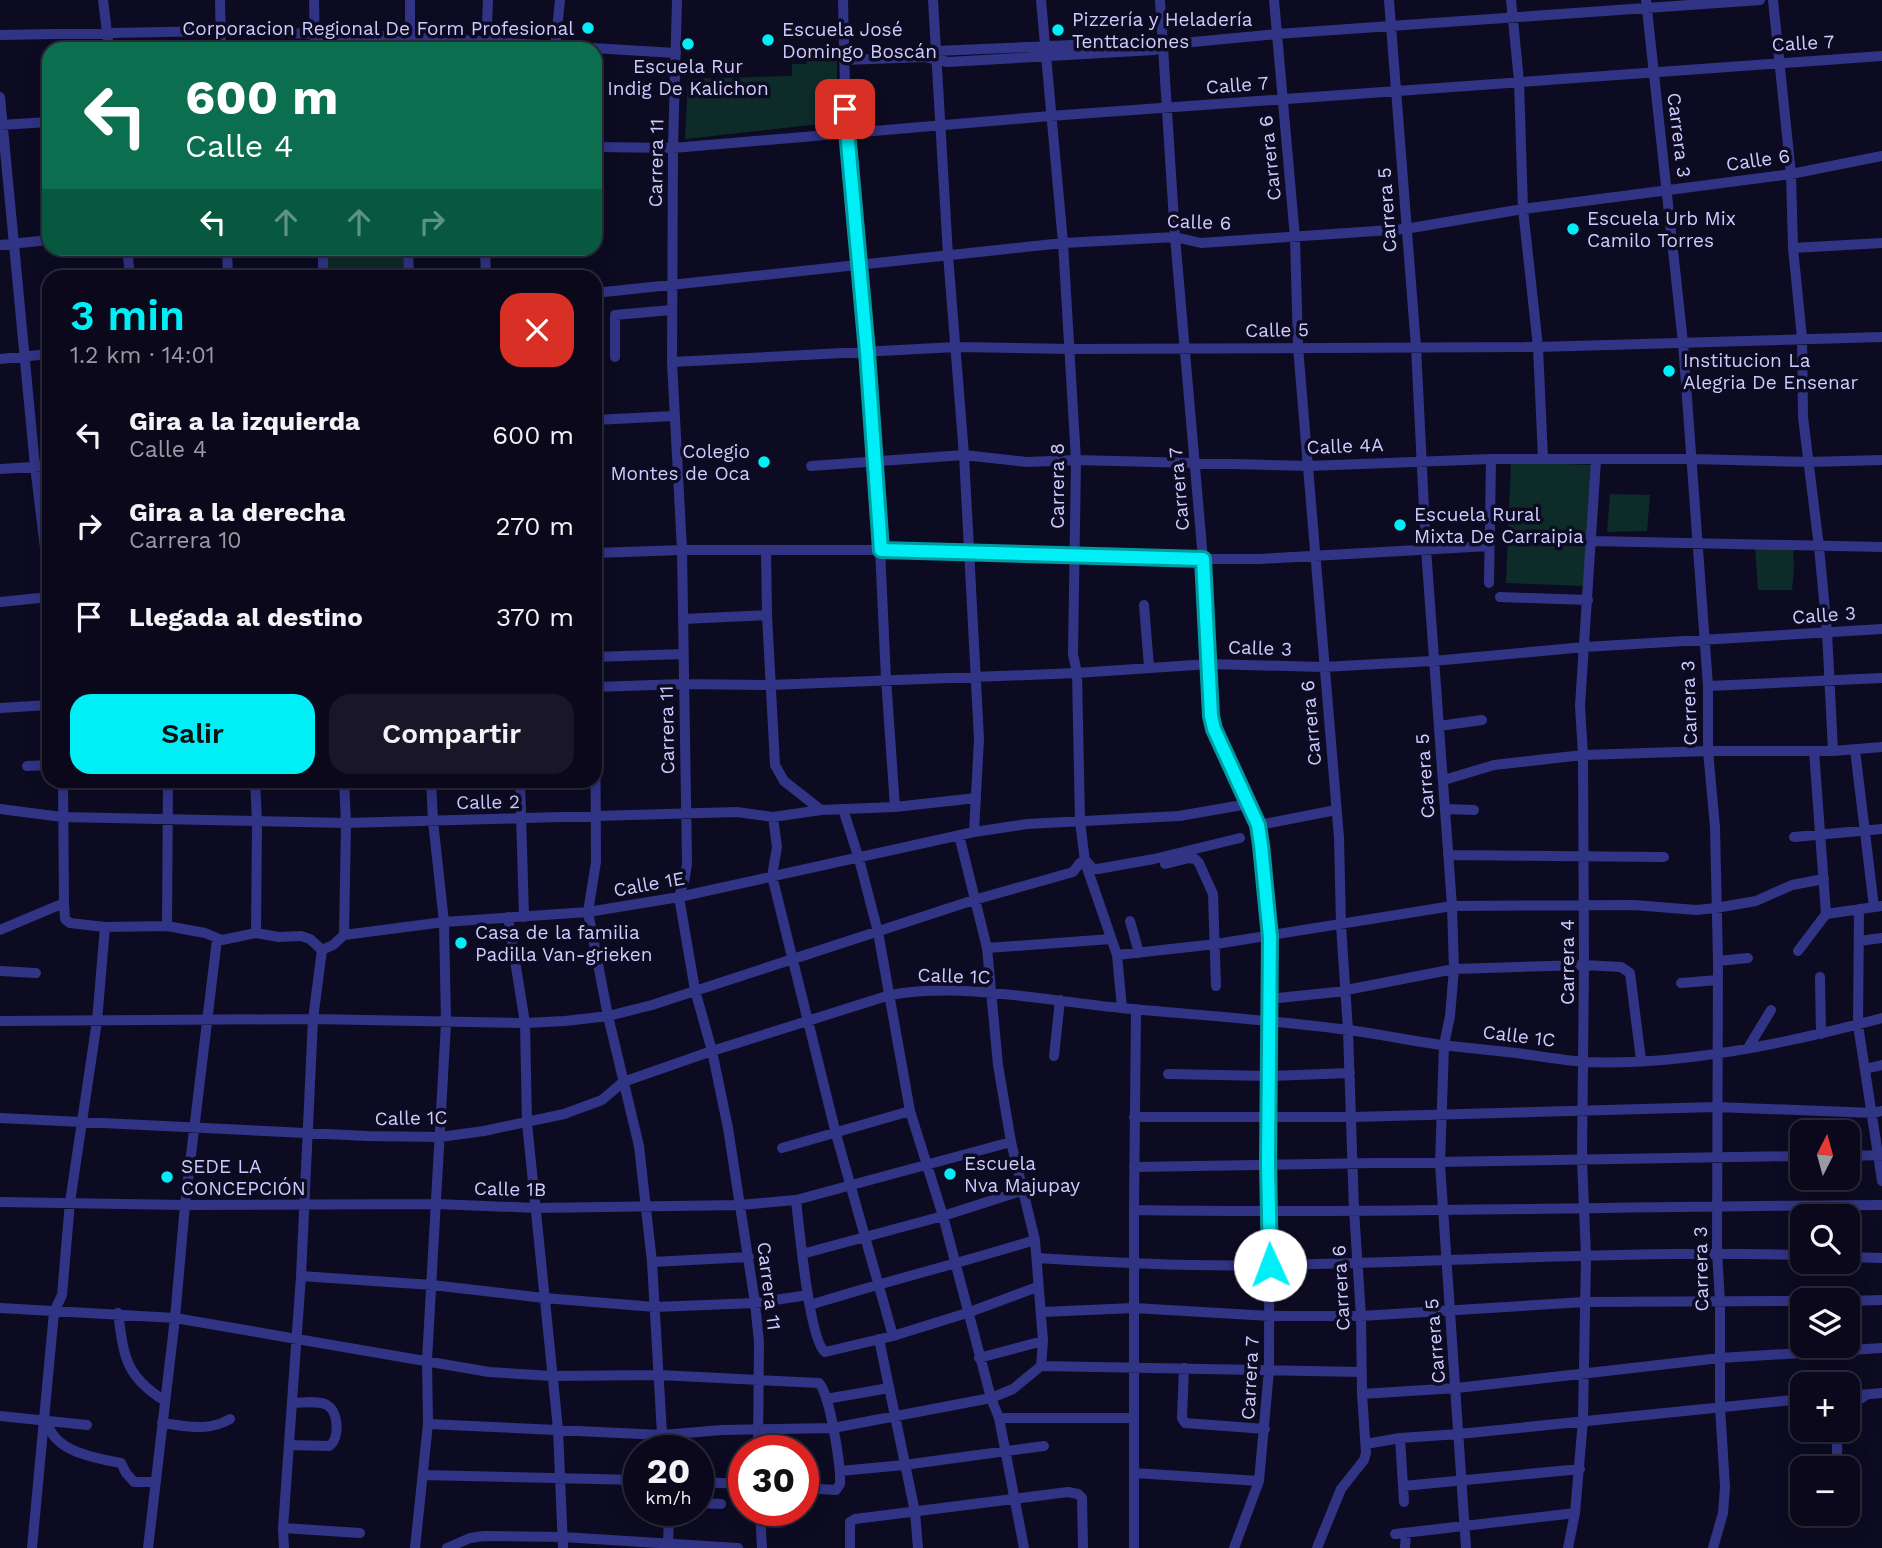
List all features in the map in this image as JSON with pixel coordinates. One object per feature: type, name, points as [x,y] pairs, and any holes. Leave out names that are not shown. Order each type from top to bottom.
[{"type":"street","points":[[103,0],[108,42]]},
{"type":"street","points":[[220,0],[221,42]]},
{"type":"street","points":[[314,0],[315,42]]},
{"type":"street","points":[[410,0],[410,42]]},
{"type":"street","points":[[486,42],[488,0]]},
{"type":"street","points":[[556,42],[560,0]]},
{"type":"street","name":"Carrera 11","points":[[677,0],[672,362],[682,550],[686,870],[679,897],[695,990],[712,1051],[728,1128],[749,1257],[755,1303],[757,1435]]},
{"type":"street","points":[[843,0],[846,133],[876,462],[895,807]]},
{"type":"street","points":[[933,0],[970,552],[979,739],[974,832]]},
{"type":"street","name":"Carrera 8","points":[[1041,0],[1063,243],[1076,460],[1073,654],[1077,673],[1080,821],[1089,879],[1117,954],[1122,1008]]},
{"type":"street","name":"Carrera 7","points":[[1160,0],[1166,45],[1166,108],[1175,237],[1203,559],[1211,716],[1214,729],[1260,834],[1270,937],[1269,1370],[1259,1481],[1234,1548]]},
{"type":"street","name":"Carrera 6","points":[[1274,0],[1295,238],[1298,347],[1338,830],[1366,1444]]},
{"type":"street","name":"Carrera 5","points":[[1389,0],[1416,347],[1420,461],[1452,906],[1454,969],[1450,1016],[1444,1045],[1440,1164],[1466,1548]]},
{"type":"street","points":[[1511,0],[1519,81],[1523,209],[1538,347],[1543,460]]},
{"type":"street","points":[[844,60],[1166,45],[1647,4],[1760,0]]},
{"type":"street","points":[[1773,0],[1791,174],[1793,248],[1802,338],[1803,417],[1827,632],[1833,751]]},
{"type":"street","name":"Carrera 3","points":[[1647,4],[1683,343],[1708,685],[1707,751],[1715,827],[1718,961],[1717,1252],[1725,1500],[1713,1548]]},
{"type":"street","points":[[0,35],[221,32],[315,35],[398,42]]},
{"type":"street","points":[[602,49],[676,53]]},
{"type":"street","name":"Calle 7","points":[[602,147],[673,148],[1050,116],[1882,55]]},
{"type":"street","points":[[0,97],[42,524]]},
{"type":"street","points":[[1,125],[42,122]]},
{"type":"street","name":"Calle 6","points":[[602,292],[1063,243],[1175,237],[1201,243],[1405,229],[1523,209],[1791,174],[1882,156]]},
{"type":"street","points":[[0,245],[42,241]]},
{"type":"street","points":[[1793,248],[1882,243]]},
{"type":"street","points":[[615,357],[615,315],[672,310]]},
{"type":"street","name":"Calle 5","points":[[672,362],[956,347],[1538,347],[1882,337]]},
{"type":"street","points":[[0,359],[42,355]]},
{"type":"street","points":[[602,420],[674,416]]},
{"type":"street","name":"Calle 4A","points":[[811,466],[964,456],[1027,462],[1076,460],[1309,466],[1491,458],[1809,462],[1882,460]]},
{"type":"street","points":[[1489,583],[1491,458]]},
{"type":"street","name":"Carrera 4","points":[[1568,1548],[1575,1513],[1583,1420],[1586,1257],[1582,1159],[1584,904],[1580,706],[1597,460]]},
{"type":"street","points":[[0,469],[42,466]]},
{"type":"street","points":[[1592,541],[1882,547]]},
{"type":"street","points":[[602,552],[881,550],[1203,559],[1489,546]]},
{"type":"street","points":[[766,550],[774,752],[778,775],[821,810]]},
{"type":"street","points":[[1500,597],[1588,600]]},
{"type":"street","points":[[0,602],[42,598]]},
{"type":"street","points":[[1144,605],[1149,667]]},
{"type":"street","points":[[683,619],[767,615]]},
{"type":"street","name":"Calle 3","points":[[602,687],[771,685],[1077,673],[1209,664],[1323,667],[1433,661],[1585,647],[1882,629]]},
{"type":"street","points":[[602,657],[683,654]]},
{"type":"street","points":[[1708,685],[1882,678]]},
{"type":"street","points":[[0,708],[42,705]]},
{"type":"street","points":[[1439,726],[1482,720]]},
{"type":"street","points":[[1444,777],[1494,765],[1583,755],[1833,751],[1882,747]]},
{"type":"street","points":[[1826,914],[1878,907],[1855,750]]},
{"type":"street","points":[[1798,951],[1826,914],[1814,751]]},
{"type":"street","points":[[27,766],[42,765]]},
{"type":"street","points":[[63,788],[64,903],[65,919],[70,923],[105,927],[167,926],[207,933],[217,939],[228,940],[256,933],[279,937],[306,937],[322,950],[313,1019],[284,1548]]},
{"type":"street","points":[[167,926],[168,788]]},
{"type":"street","points":[[255,788],[256,933]]},
{"type":"street","points":[[344,788],[344,935]]},
{"type":"street","points":[[415,1548],[428,1424],[427,1360],[446,1023],[444,922],[431,788]]},
{"type":"street","points":[[521,788],[524,917]]},
{"type":"street","points":[[597,788],[595,876],[589,912],[608,1016],[639,1146],[652,1262],[662,1434]]},
{"type":"street","name":"Calle 2","points":[[0,810],[62,817],[345,823],[746,813],[773,817],[821,810],[895,807],[976,798]]},
{"type":"street","name":"Calle 1E","points":[[322,950],[344,935],[444,922],[589,912],[679,897],[974,832],[1027,824],[1179,816],[1248,804]]},
{"type":"street","points":[[843,809],[878,932],[910,1111],[943,1216],[990,1398],[999,1418],[1024,1548]]},
{"type":"street","points":[[1446,809],[1474,810]]},
{"type":"street","points":[[1260,834],[1336,810]]},
{"type":"street","points":[[773,817],[776,847],[772,876],[836,1134],[893,1336]]},
{"type":"street","points":[[1794,837],[1882,829]]},
{"type":"street","points":[[959,835],[987,948],[999,1065],[1011,1142],[1035,1240],[1043,1341],[1041,1366]]},
{"type":"street","points":[[0,1021],[313,1019],[525,1023],[608,1016],[652,1005],[974,900],[1073,872],[1080,863],[1098,869],[1154,859],[1240,838]]},
{"type":"street","points":[[1448,855],[1664,857]]},
{"type":"street","points":[[1165,864],[1189,858],[1199,863],[1213,894],[1216,985]]},
{"type":"street","points":[[1117,954],[1270,937],[1452,906],[1584,904],[1696,910],[1716,908],[1756,901],[1791,885],[1824,879]]},
{"type":"street","points":[[0,930],[64,903]]},
{"type":"street","points":[[1859,909],[1858,1025],[1877,1112],[1882,1181]]},
{"type":"street","points":[[508,918],[525,1023],[527,1123],[558,1429],[563,1542]]},
{"type":"street","points":[[1130,921],[1139,953]]},
{"type":"street","points":[[32,1548],[46,1421],[54,1312],[62,1295],[71,1202],[97,1021],[105,927]]},
{"type":"street","points":[[1859,941],[1882,938]]},
{"type":"street","points":[[148,1548],[217,939]]},
{"type":"street","points":[[987,948],[1111,939]]},
{"type":"street","points":[[1718,961],[1748,958]]},
{"type":"street","points":[[1269,999],[1344,990],[1454,969],[1584,965],[1621,967],[1630,973],[1641,1060]]},
{"type":"street","points":[[0,971],[36,973]]},
{"type":"street","points":[[1821,977],[1821,1034]]},
{"type":"street","points":[[1681,983],[1718,980]]},
{"type":"street","name":"Calle 1C","points":[[0,1118],[194,1126],[306,1134],[440,1137],[527,1123],[564,1114],[594,1104],[623,1082],[712,1051],[890,995],[935,990],[1122,1008],[1207,1013],[1584,1062],[1718,1054],[1821,1034],[1882,1018]]},
{"type":"street","points":[[1054,1056],[1060,1000]]},
{"type":"street","points":[[1134,1548],[1136,1009]]},
{"type":"street","points":[[1748,1048],[1771,1010]]},
{"type":"street","points":[[1866,1069],[1882,1065]]},
{"type":"street","points":[[1168,1074],[1269,1076],[1350,1073]]},
{"type":"street","points":[[1134,1117],[1353,1117],[1716,1107],[1877,1112]]},
{"type":"street","points":[[782,1148],[910,1111]]},
{"type":"street","name":"Calle 1B","points":[[0,1202],[185,1205],[436,1204],[536,1208],[740,1205],[796,1200],[1011,1142]]},
{"type":"street","points":[[1860,1156],[1879,1155]]},
{"type":"street","points":[[1135,1167],[1353,1161],[1440,1164],[1790,1156]]},
{"type":"street","points":[[802,1254],[865,1239],[1024,1190]]},
{"type":"street","points":[[796,1200],[809,1300],[821,1351],[832,1352],[893,1336],[1037,1287]]},
{"type":"street","points":[[1134,1210],[1444,1211],[1718,1205],[1882,1205]]},
{"type":"street","points":[[300,1276],[432,1285],[655,1307],[755,1303],[809,1300],[956,1265],[1035,1240]]},
{"type":"street","points":[[1037,1258],[1135,1264],[1270,1265],[1717,1252],[1790,1255]]},
{"type":"street","points":[[652,1262],[749,1257]]},
{"type":"street","points":[[1860,1257],[1882,1258]]},
{"type":"street","points":[[1860,1301],[1882,1300]]},
{"type":"street","points":[[1041,1312],[1134,1308],[1270,1315],[1361,1316],[1584,1302],[1790,1301]]},
{"type":"street","points":[[0,1308],[175,1318],[489,1372],[552,1376],[659,1375],[821,1384],[833,1428],[841,1484],[836,1490],[819,1489]]},
{"type":"street","points":[[118,1313],[121,1339],[132,1371],[145,1388],[165,1401]]},
{"type":"street","points":[[879,1339],[915,1512],[918,1548]]},
{"type":"street","points":[[979,1358],[1043,1341]]},
{"type":"street","points":[[1362,1394],[1457,1388],[1720,1358],[1882,1348]]},
{"type":"street","points":[[428,1424],[662,1434],[833,1428],[1008,1393],[1041,1366],[1361,1372]]},
{"type":"street","points":[[1184,1368],[1182,1418],[1185,1423],[1265,1429]]},
{"type":"street","points":[[826,1399],[889,1388]]},
{"type":"street","points":[[1860,1398],[1866,1394]]},
{"type":"street","points":[[1860,1395],[1882,1394]]},
{"type":"street","points":[[1317,1548],[1341,1489],[1364,1460],[1366,1444],[1400,1438],[1790,1400]]},
{"type":"street","points":[[1780,1401],[1790,1405]]},
{"type":"street","points":[[290,1445],[329,1446],[334,1443],[337,1435],[328,1406],[321,1403],[292,1403]]},
{"type":"street","points":[[0,1416],[87,1425]]},
{"type":"street","points":[[999,1418],[1134,1418]]},
{"type":"street","points":[[162,1423],[206,1428],[218,1426],[230,1419]]},
{"type":"street","points":[[46,1421],[50,1433],[84,1456],[121,1463],[125,1473],[134,1482],[156,1482]]},
{"type":"street","points":[[1400,1438],[1404,1502]]},
{"type":"street","points":[[840,1471],[1044,1446]]},
{"type":"street","points":[[1403,1486],[1580,1469]]},
{"type":"street","points":[[1134,1473],[1259,1481]]},
{"type":"street","points":[[423,1475],[623,1479]]},
{"type":"street","points":[[850,1548],[848,1527],[851,1521],[1068,1492],[1078,1494],[1082,1499],[1083,1548]]},
{"type":"street","points":[[714,1504],[721,1504]]},
{"type":"street","points":[[1405,1548],[1401,1533],[1575,1513]]},
{"type":"street","points":[[668,1545],[669,1526]]},
{"type":"street","points":[[761,1526],[762,1548]]},
{"type":"street","points":[[283,1528],[360,1533]]},
{"type":"street","points":[[447,1548],[477,1536],[738,1548]]},
{"type":"green space","points":[[806,52],[837,53],[837,122],[685,139],[688,79],[792,76],[792,64],[807,64]]},
{"type":"green space","points":[[322,256],[407,256],[408,270],[322,270]]},
{"type":"green space","points":[[1511,462],[1591,465],[1586,586],[1506,583]]},
{"type":"green space","points":[[1610,494],[1650,495],[1647,531],[1607,532]]},
{"type":"green space","points":[[1793,545],[1792,590],[1758,590],[1755,547]]},
{"type":"place","name":"Corporacion Regional De Form Profesional","points":[[588,28]]},
{"type":"place","name":"Pizzería y Heladería Tenttaciones","points":[[1058,30]]},
{"type":"place","name":"Escuela José Domingo Boscán","points":[[768,40]]},
{"type":"place","name":"Escuela Rur Indig De Kalichon","points":[[688,44]]},
{"type":"place","name":"Escuela Urb Mix Camilo Torres","points":[[1573,229]]},
{"type":"place","name":"Institucion La Alegria De Ensenar","points":[[1669,371]]},
{"type":"place","name":"Colegio Montes de Oca","points":[[764,462]]},
{"type":"place","name":"Escuela Rural Mixta De Carraipia","points":[[1400,525]]},
{"type":"place","name":"Casa de la familia Padilla Van-grieken","points":[[461,943]]},
{"type":"place","name":"Escuela Nva Majupay","points":[[950,1174]]},
{"type":"place","name":"SEDE LA CONCEPCIÓN","points":[[167,1177]]},
{"type":"route","points":[[845,109],[876,462],[881,550],[1203,559],[1211,716],[1214,729],[1258,825],[1270,937],[1270,1265]]}]
